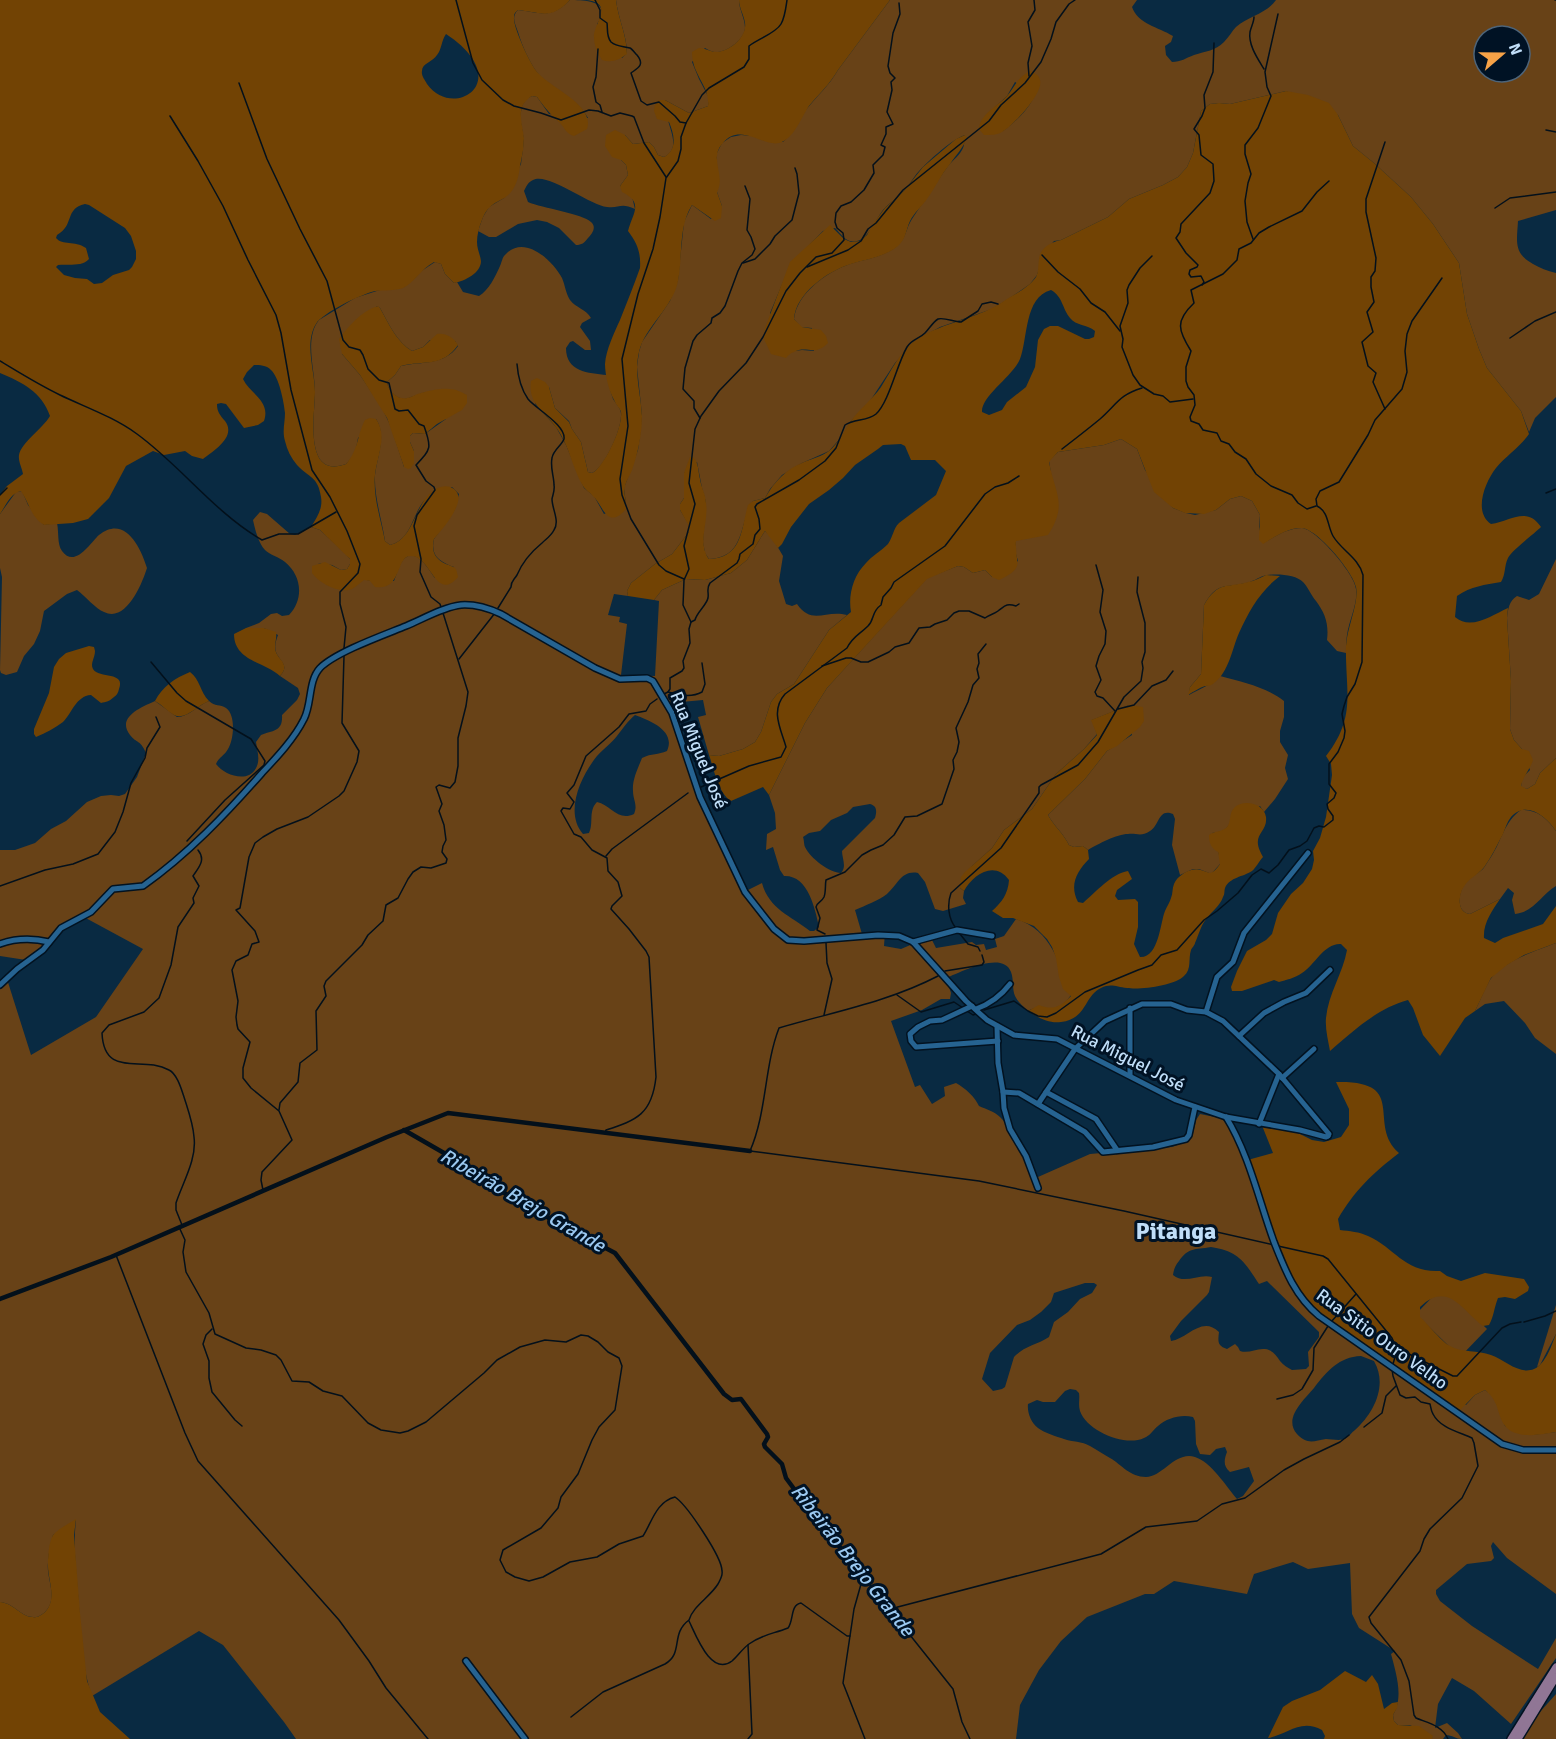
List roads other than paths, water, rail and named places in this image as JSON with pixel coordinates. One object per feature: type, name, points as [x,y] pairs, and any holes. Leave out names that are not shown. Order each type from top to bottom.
[{"type":"main road","points":[[1511,1739],[1556,1667]]},
{"type":"main road","points":[[1518,1739],[1553,1686],[1556,1677]]},
{"type":"street","name":"Rua Miguel José","points":[[49,942],[61,928],[90,912],[113,889],[137,888],[152,880],[223,818],[281,752],[304,720],[314,678],[323,665],[351,650],[451,607],[471,605],[501,614],[596,668],[620,679],[647,678],[653,681],[672,713],[700,797],[745,892],[774,929],[788,940],[899,936],[913,942],[987,1020],[1014,1035],[1053,1038],[1176,1100],[1226,1117],[1328,1136],[1329,1134],[1280,1076]]},
{"type":"street","points":[[1206,1012],[1216,977],[1233,963],[1244,933],[1308,853]]},
{"type":"street","points":[[913,942],[957,930],[992,936]]},
{"type":"street","points":[[0,944],[22,939],[49,942],[43,950],[0,985]]},
{"type":"street","points":[[1239,1036],[1264,1013],[1306,993],[1330,970]]},
{"type":"street","points":[[998,1041],[916,1047],[913,1045],[910,1034],[930,1021],[942,1020],[974,1007],[988,1005],[1002,995],[1010,984]]},
{"type":"street","points":[[1038,1104],[1075,1049],[1105,1020],[1142,1004],[1171,1004],[1187,1010],[1206,1012],[1223,1021],[1280,1076]]},
{"type":"street","points":[[1130,1008],[1130,1075]]},
{"type":"street","points":[[998,1026],[998,1063],[1004,1092],[1004,1108],[1010,1129],[1026,1156],[1038,1188]]},
{"type":"street","points":[[1259,1124],[1280,1076],[1314,1049]]},
{"type":"street","points":[[1004,1092],[1019,1093],[1085,1132],[1103,1152],[1153,1147],[1186,1139],[1189,1135],[1195,1107]]},
{"type":"street","points":[[1046,1092],[1096,1119],[1118,1150]]},
{"type":"street","name":"Rua Sitio Ouro Velho","points":[[1226,1117],[1243,1152],[1284,1267],[1308,1307],[1502,1444],[1523,1450],[1556,1450]]},
{"type":"street","points":[[466,1661],[525,1739]]},
{"type":"waterway","points":[[456,0],[473,63],[482,80],[503,100],[514,106],[561,120],[589,110],[611,116],[620,113],[632,116],[644,143],[666,177]]},
{"type":"waterway","points":[[595,0],[600,10],[600,18],[607,23],[609,40],[618,46],[630,48],[639,58],[640,66],[631,73],[641,101],[647,105],[659,102],[680,122],[686,123]]},
{"type":"waterway","points":[[684,579],[666,571],[659,565],[631,519],[622,495],[620,479],[628,426],[622,359],[638,294],[653,249],[666,178],[678,161],[681,137],[686,123],[702,95],[709,88],[744,67],[749,59],[749,46],[779,27],[787,0]]},
{"type":"waterway","points":[[1029,76],[1028,63],[1032,46],[1028,22],[1035,10],[1034,0]]},
{"type":"waterway","points":[[807,267],[848,250],[861,241],[868,229],[876,223],[903,190],[989,121],[1001,105],[1025,83],[1041,62],[1056,22],[1069,4],[1075,0]]},
{"type":"waterway","points":[[691,622],[683,605],[684,580],[689,569],[684,546],[695,504],[689,483],[695,429],[701,416],[719,391],[746,363],[763,337],[786,291],[800,273],[816,257],[832,253],[844,240],[843,233],[837,228],[835,222],[836,213],[841,206],[851,202],[864,190],[874,173],[873,165],[883,155],[885,147],[881,145],[886,134],[886,127],[893,124],[887,112],[892,90],[891,82],[895,78],[888,66],[893,33],[900,14],[899,3]]},
{"type":"waterway","points":[[1253,239],[1247,222],[1245,201],[1251,174],[1245,154],[1245,145],[1258,128],[1271,96],[1265,72],[1278,14]]},
{"type":"waterway","points":[[1254,17],[1250,42],[1264,69]]},
{"type":"waterway","points":[[1202,285],[1204,282],[1201,276],[1191,277],[1189,274],[1190,270],[1198,265],[1176,238],[1181,224],[1210,193],[1214,181],[1213,164],[1201,155],[1199,135],[1194,129],[1205,108],[1204,95],[1213,72],[1214,43]]},
{"type":"waterway","points":[[598,49],[593,87],[596,102],[600,105],[602,112]]},
{"type":"waterway","points":[[239,83],[267,159],[327,281],[343,340],[349,347],[360,350],[368,369],[379,380],[389,383],[395,409],[408,410],[419,424],[424,426],[429,448],[416,465],[435,490],[417,515],[414,526],[421,559],[420,572],[431,597],[441,607]]},
{"type":"waterway","points":[[170,116],[223,206],[276,315],[291,390],[312,470],[330,497],[360,564],[358,573],[340,592],[340,604],[346,627],[344,648]]},
{"type":"waterway","points":[[1546,130],[1556,132]]},
{"type":"waterway","points":[[1385,142],[1366,199],[1366,212],[1376,258],[1375,271],[1371,277],[1374,302],[1367,312],[1373,332],[1362,342],[1368,366],[1376,373],[1373,382],[1385,409]]},
{"type":"waterway","points":[[743,263],[755,259],[792,220],[799,193],[795,168]]},
{"type":"waterway","points":[[1316,506],[1307,509],[1292,495],[1271,486],[1256,474],[1246,459],[1235,452],[1229,444],[1221,441],[1217,433],[1203,430],[1199,424],[1191,421],[1190,417],[1195,405],[1194,395],[1186,381],[1186,367],[1191,351],[1180,326],[1184,315],[1194,303],[1191,290],[1223,274],[1237,260],[1239,249],[1251,243],[1259,233],[1302,211],[1329,181]]},
{"type":"waterway","points":[[700,418],[694,408],[694,401],[683,389],[685,368],[693,341],[725,306],[742,263],[752,255],[755,249],[747,230],[750,199],[745,186]]},
{"type":"waterway","points":[[1495,208],[1510,198],[1556,192]]},
{"type":"waterway","points":[[1042,255],[1058,272],[1080,289],[1091,303],[1105,312],[1120,331]]},
{"type":"waterway","points":[[1152,256],[1140,268],[1127,290],[1128,303],[1120,326],[1122,347],[1133,375],[1140,385],[1170,402],[1193,399]]},
{"type":"waterway","points":[[984,1010],[1014,1001],[1038,1016],[1047,1017],[1085,992],[1152,965],[1161,955],[1177,950],[1204,920],[1238,893],[1252,875],[1261,869],[1269,873],[1289,850],[1307,841],[1314,828],[1324,827],[1333,820],[1327,804],[1336,793],[1329,784],[1329,764],[1344,738],[1342,714],[1362,662],[1363,575],[1358,564],[1333,536],[1326,515],[1317,506],[1316,499],[1320,491],[1339,482],[1375,420],[1402,389],[1407,372],[1405,351],[1407,334],[1412,321],[1442,278]]},
{"type":"waterway","points":[[668,692],[670,678],[684,668],[683,661],[690,643],[691,622],[695,620],[707,601],[710,583],[737,563],[740,554],[753,544],[755,535],[760,529],[755,507],[757,504],[799,480],[825,461],[836,448],[845,425],[876,414],[885,401],[907,347],[925,333],[936,320],[961,322],[978,311],[982,304],[991,302],[998,304]]},
{"type":"waterway","points":[[1510,338],[1535,321],[1556,312]]},
{"type":"waterway","points":[[0,361],[60,395],[109,417],[137,434],[229,517],[262,540],[279,534],[298,534],[336,512]]},
{"type":"waterway","points":[[498,608],[524,562],[550,536],[556,526],[552,499],[554,490],[552,462],[554,452],[564,439],[556,423],[528,399],[520,383],[517,364]]},
{"type":"waterway","points":[[1062,449],[1100,419],[1123,397],[1142,388]]},
{"type":"waterway","points":[[701,787],[749,766],[781,757],[786,747],[777,713],[785,694],[847,648],[870,623],[883,597],[894,582],[945,546],[985,494],[1019,476]]},
{"type":"waterway","points":[[0,495],[7,488]]},
{"type":"waterway","points":[[1546,493],[1556,489]]},
{"type":"waterway","points":[[1096,565],[1103,590],[1100,612],[1106,631],[1105,644],[1096,666],[1101,680],[1095,692],[1115,711]]},
{"type":"waterway","points":[[956,928],[949,911],[951,893],[1001,848],[1039,793],[1039,787],[1078,765],[1098,742],[1124,697],[1141,681],[1145,652],[1145,623],[1137,592],[1138,577]]},
{"type":"waterway","points":[[822,666],[846,658],[868,662],[895,647],[909,643],[919,628],[930,627],[947,620],[959,611],[969,611],[985,618],[1006,606],[1019,604]]},
{"type":"waterway","points":[[279,1110],[280,1103],[298,1082],[300,1063],[317,1050],[316,1011],[326,996],[324,986],[326,981],[383,921],[386,905],[398,898],[413,872],[421,867],[431,868],[446,863],[447,859],[442,852],[446,840],[444,825],[439,811],[442,804],[436,787],[439,785],[450,788],[455,782],[458,766],[458,738],[468,692],[443,613]]},
{"type":"waterway","points":[[459,659],[495,613]]},
{"type":"waterway","points":[[825,934],[817,930],[820,918],[816,907],[824,897],[826,880],[845,872],[862,855],[883,845],[894,835],[905,817],[917,816],[942,804],[954,769],[953,760],[959,742],[956,728],[973,685],[979,678],[978,654],[986,644]]},
{"type":"waterway","points":[[263,1190],[262,1172],[292,1140],[279,1111],[251,1088],[243,1078],[243,1068],[250,1042],[238,1029],[236,1017],[238,1001],[232,970],[236,961],[248,955],[252,944],[259,942],[255,931],[236,910],[240,908],[249,857],[255,843],[277,829],[308,817],[339,796],[344,791],[357,762],[359,751],[342,723],[344,656]]},
{"type":"waterway","points":[[151,662],[186,701],[251,739],[265,761],[264,765],[225,800],[187,841]]},
{"type":"waterway","points":[[664,694],[668,692],[689,695],[702,692],[705,684],[702,663]]},
{"type":"waterway","points":[[1118,709],[1134,705],[1152,686],[1166,680],[1173,671]]},
{"type":"waterway","points":[[605,1133],[606,1130],[626,1123],[641,1114],[647,1107],[654,1089],[656,1077],[649,957],[611,909],[622,896],[618,882],[608,871],[607,858],[592,850],[581,837],[574,834],[561,811],[563,808],[570,809],[574,802],[567,793],[574,785],[586,756],[619,727],[629,714],[646,711],[657,699]]},
{"type":"waterway","points":[[0,886],[98,854],[115,832],[131,783],[145,758],[147,748],[160,727],[156,717]]},
{"type":"waterway","points":[[606,856],[612,849],[688,793]]},
{"type":"waterway","points":[[182,1225],[176,1210],[176,1203],[191,1162],[194,1145],[191,1122],[180,1086],[169,1070],[147,1064],[117,1061],[104,1047],[102,1033],[109,1025],[144,1012],[159,998],[171,965],[178,927],[194,903],[193,898],[199,886],[193,876],[202,860],[198,850]]},
{"type":"waterway","points":[[960,934],[968,944],[978,947],[980,951]]},
{"type":"waterway","points":[[824,1015],[832,979],[827,963],[826,943]]},
{"type":"waterway","points":[[945,971],[982,965],[984,962],[982,955]]},
{"type":"waterway","points":[[938,976],[880,1000],[779,1028],[774,1043],[760,1121],[750,1151],[979,1181],[1274,1245]]},
{"type":"waterway","points":[[897,995],[921,1012],[954,1002],[963,1008]]},
{"type":"waterway","points":[[967,1011],[973,1015],[976,1014]]},
{"type":"waterway","name":"Ribeirão Brejo Grande","points":[[0,1299],[111,1257],[387,1137],[448,1113],[750,1151]]},
{"type":"waterway","name":"Ribeirão Brejo Grande","points":[[404,1130],[444,1153],[515,1200],[615,1253],[724,1394],[732,1400],[741,1399],[767,1434],[765,1447],[782,1464],[786,1478],[863,1576]]},
{"type":"waterway","points":[[179,1227],[185,1240],[183,1252],[186,1272],[209,1313],[215,1334],[246,1348],[276,1355],[292,1381],[309,1382],[323,1391],[342,1396],[368,1423],[381,1430],[400,1433],[426,1422],[497,1360],[520,1347],[545,1340],[566,1342],[581,1335],[598,1342],[608,1352],[619,1358],[622,1366],[615,1410],[599,1427],[578,1474],[561,1497],[558,1508],[541,1528],[503,1550],[500,1560],[506,1572],[515,1577],[529,1581],[543,1577],[570,1562],[597,1557],[619,1544],[643,1536],[663,1503],[675,1497],[703,1532],[720,1564],[722,1575],[715,1589],[683,1625],[671,1660],[603,1692],[571,1717]]},
{"type":"waterway","points":[[1278,1246],[1328,1259],[1392,1338],[1397,1350],[1393,1364]]},
{"type":"waterway","points":[[116,1255],[198,1461],[339,1620],[386,1688],[428,1739]]},
{"type":"waterway","points":[[1331,1322],[1356,1294]]},
{"type":"waterway","points":[[1524,1322],[1556,1311]]},
{"type":"waterway","points":[[1397,1348],[1457,1376],[1502,1328],[1521,1322]]},
{"type":"waterway","points":[[1277,1399],[1293,1395],[1302,1389],[1313,1370],[1314,1348],[1328,1326]]},
{"type":"waterway","points":[[212,1329],[206,1335],[203,1344],[209,1361],[212,1392],[242,1426]]},
{"type":"waterway","points":[[1392,1369],[1400,1395],[1406,1398],[1415,1397],[1421,1402],[1430,1404],[1432,1413],[1440,1423],[1472,1438],[1478,1466],[1462,1498],[1430,1529],[1420,1551],[1369,1617],[1371,1623],[1401,1660],[1409,1681],[1414,1715],[1439,1728],[1448,1739]]},
{"type":"waterway","points":[[1364,1427],[1382,1413],[1386,1396],[1396,1386]]},
{"type":"waterway","points":[[890,1609],[1101,1554],[1146,1527],[1197,1521],[1222,1504],[1245,1498],[1284,1470],[1340,1442],[1349,1435]]},
{"type":"waterway","name":"Ribeirão Brejo Grande","points":[[863,1576],[953,1689],[962,1722],[970,1739]]},
{"type":"waterway","points":[[863,1577],[854,1609],[843,1683],[865,1739]]},
{"type":"waterway","points":[[689,1621],[705,1652],[717,1663],[724,1664],[732,1661],[754,1641],[788,1628],[795,1607],[801,1603],[850,1636]]},
{"type":"waterway","points":[[748,1645],[752,1734],[748,1739]]},
{"type":"district","name":"Pitanga","points":[[1176,1231]]}]
